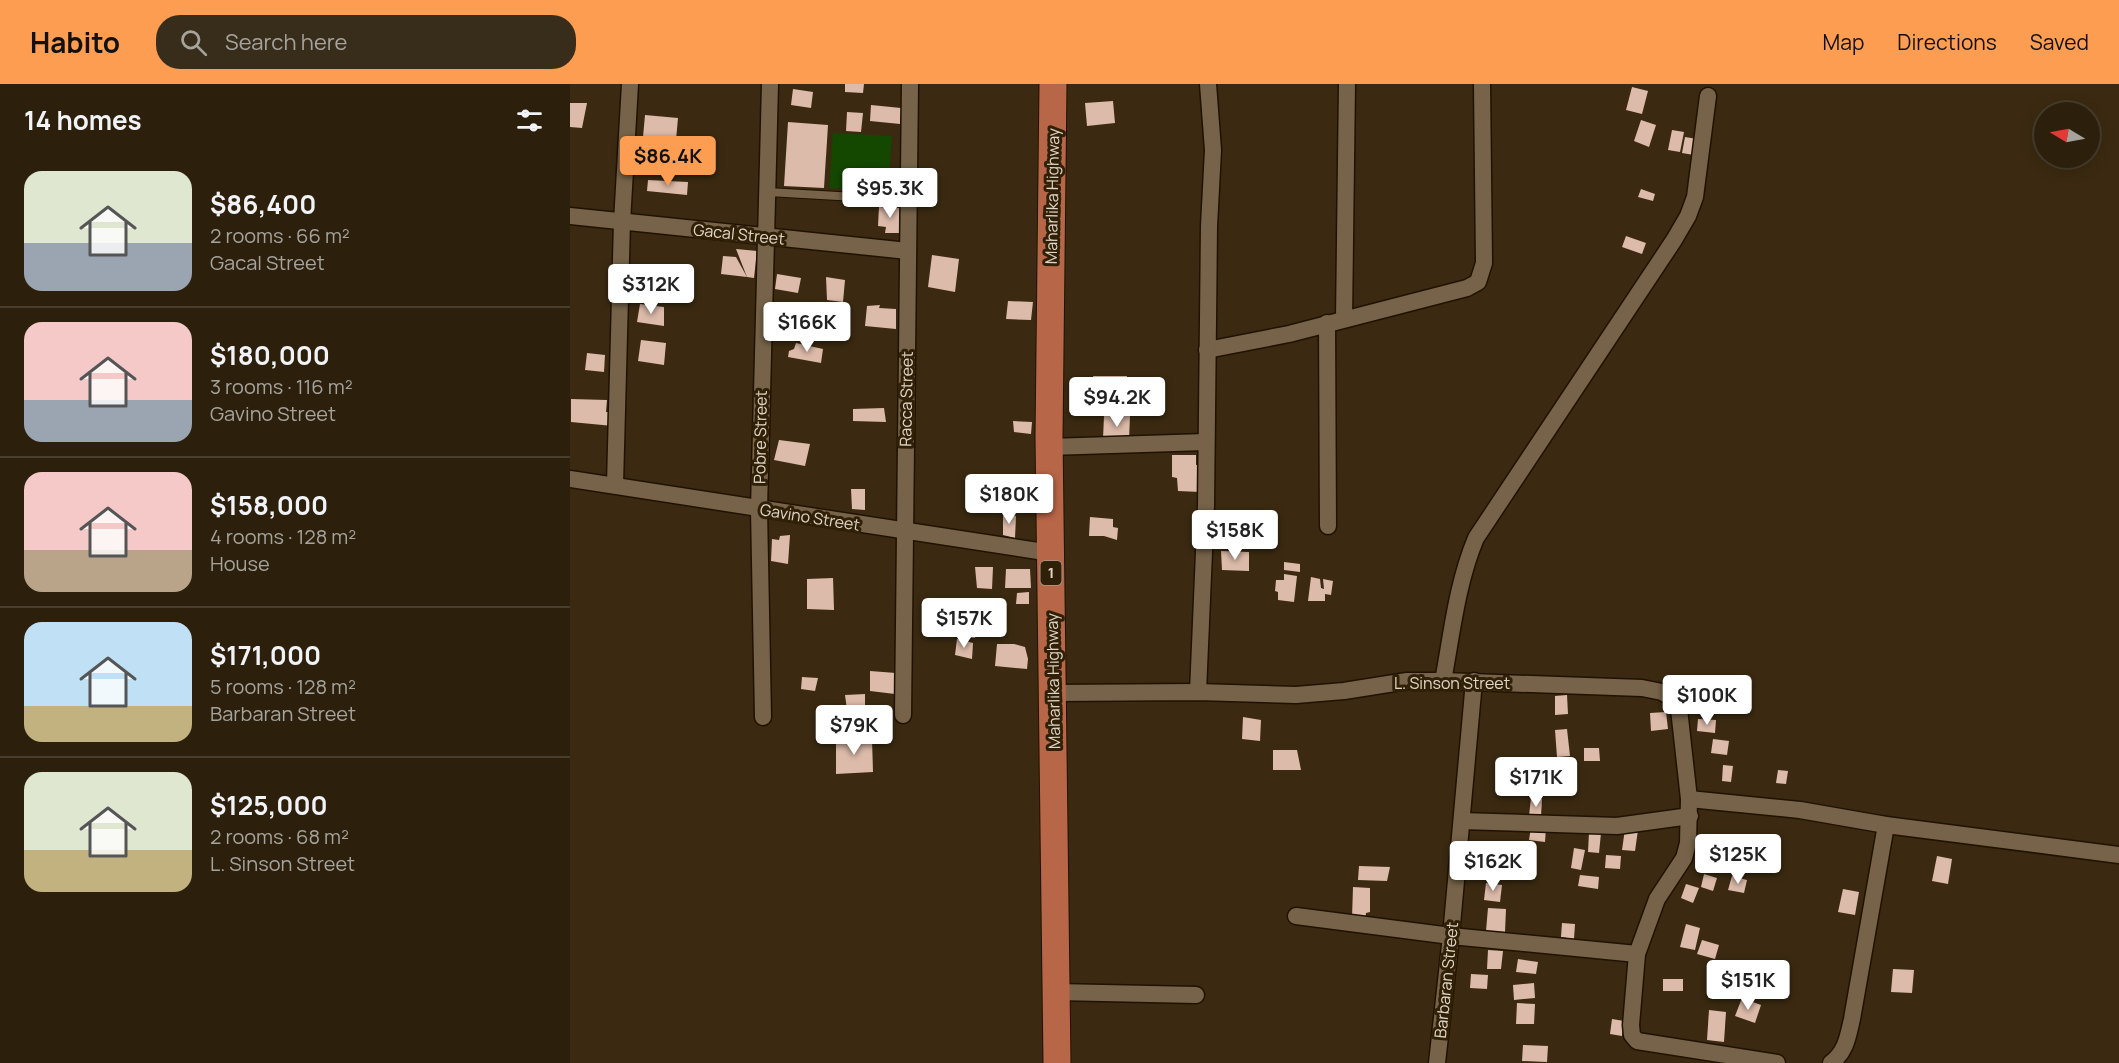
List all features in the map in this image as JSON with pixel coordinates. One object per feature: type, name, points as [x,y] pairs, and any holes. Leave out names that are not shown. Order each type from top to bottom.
[{"type":"highway","name":"Maharlika Highway","points":[[1053,84],[1049,447],[1054,693],[1057,1063]]},
{"type":"street","points":[[615,485],[622,222],[630,84]]},
{"type":"street","name":"Pobre Street","points":[[763,717],[759,509],[770,84]]},
{"type":"street","name":"Racca Street","points":[[903,715],[910,84]]},
{"type":"street","points":[[1198,692],[1213,150],[1208,84]]},
{"type":"street","points":[[1344,319],[1347,84]]},
{"type":"street","points":[[1207,350],[1344,319],[1467,288],[1478,282],[1484,263],[1482,84]]},
{"type":"street","points":[[1443,681],[1459,590],[1467,558],[1476,538],[1674,240],[1690,211],[1698,177],[1708,96]]},
{"type":"street","name":"Gacal Street","points":[[570,216],[908,251]]},
{"type":"street","points":[[1327,323],[1328,526]]},
{"type":"street","points":[[1049,447],[1206,442]]},
{"type":"street","name":"Gavino Street","points":[[570,479],[1051,553]]},
{"type":"street","name":"L. Sinson Street","points":[[1054,693],[1198,692],[1304,695],[1407,681],[1474,681],[1642,688],[1662,693],[1676,700],[1679,709],[1689,807]]},
{"type":"street","name":"Barbaran Street","points":[[1437,1063],[1474,681]]},
{"type":"street","points":[[1689,807],[1684,858],[1657,899],[1637,954],[1632,1035],[1636,1041],[1777,1063]]},
{"type":"street","points":[[1462,821],[1617,826],[1689,807],[1800,810],[1886,825],[2119,855]]},
{"type":"street","points":[[1832,1063],[1845,1047],[1852,1019],[1886,825]]},
{"type":"street","points":[[1296,916],[1451,936],[1637,954]]},
{"type":"street","points":[[1056,992],[1196,995]]},
{"type":"lane","points":[[768,192],[908,200]]},
{"type":"green space","points":[[833,133],[892,136],[888,191],[829,188]]},
{"type":"building","points":[[845,84],[864,84],[863,93],[845,92]]},
{"type":"building","points":[[1632,87],[1648,91],[1642,114],[1626,110]]},
{"type":"building","points":[[793,89],[813,92],[811,108],[791,105]]},
{"type":"building","points":[[1113,101],[1115,123],[1087,126],[1085,103]]},
{"type":"building","points":[[570,103],[587,103],[582,128],[570,127]]},
{"type":"building","points":[[871,105],[901,108],[900,124],[870,121]]},
{"type":"building","points":[[847,112],[863,113],[861,132],[846,131]]},
{"type":"building","points":[[645,115],[678,118],[676,140],[643,137]]},
{"type":"building","points":[[1641,120],[1656,125],[1649,147],[1634,141]]},
{"type":"building","points":[[788,122],[828,125],[824,188],[784,186]]},
{"type":"building","points":[[1672,130],[1684,132],[1680,152],[1668,150]]},
{"type":"building","points":[[1685,137],[1697,139],[1694,155],[1682,153]]},
{"type":"building","points":[[889,174],[899,175],[898,191],[889,191]]},
{"type":"building","points":[[648,180],[688,182],[687,195],[647,191]]},
{"type":"building","points":[[1641,189],[1655,194],[1653,201],[1638,197]]},
{"type":"building","points":[[879,207],[900,208],[899,233],[885,233],[886,227],[878,226]]},
{"type":"building","points":[[1626,236],[1646,243],[1642,254],[1622,247]]},
{"type":"building","points":[[736,249],[757,251],[754,278],[747,277]]},
{"type":"building","points":[[932,255],[959,259],[955,292],[928,287]]},
{"type":"building","points":[[723,256],[736,257],[747,277],[721,274]]},
{"type":"building","points":[[777,274],[801,278],[798,293],[775,289]]},
{"type":"building","points":[[826,277],[845,280],[843,302],[827,300]]},
{"type":"building","points":[[1008,301],[1033,302],[1031,320],[1006,319]]},
{"type":"building","points":[[640,304],[664,307],[664,326],[637,322]]},
{"type":"building","points":[[880,305],[879,308],[896,309],[896,329],[865,326],[867,306]]},
{"type":"building","points":[[641,340],[666,343],[664,365],[638,361]]},
{"type":"building","points":[[796,343],[823,349],[821,363],[788,357],[789,351],[794,349]]},
{"type":"building","points":[[587,353],[605,355],[604,372],[585,370]]},
{"type":"building","points":[[1093,376],[1127,376],[1127,397],[1095,397]]},
{"type":"building","points":[[571,399],[607,400],[606,412],[613,412],[613,426],[571,422]]},
{"type":"building","points":[[884,408],[886,422],[853,421],[853,409]]},
{"type":"building","points":[[1104,416],[1130,416],[1129,440],[1103,439]]},
{"type":"building","points":[[1013,421],[1032,422],[1031,434],[1014,432]]},
{"type":"building","points":[[779,440],[810,444],[805,466],[774,460]]},
{"type":"building","points":[[1172,455],[1196,455],[1196,465],[1201,464],[1200,492],[1178,491],[1177,478],[1172,477]]},
{"type":"building","points":[[851,489],[865,489],[865,510],[852,509]]},
{"type":"building","points":[[1003,513],[1016,516],[1015,538],[1003,535]]},
{"type":"building","points":[[1090,517],[1113,519],[1113,527],[1118,528],[1117,540],[1104,536],[1089,536]]},
{"type":"building","points":[[790,535],[788,564],[771,561],[772,539],[779,540],[780,536]]},
{"type":"building","points":[[1221,551],[1249,552],[1249,571],[1222,570]]},
{"type":"building","points":[[1284,562],[1300,564],[1300,572],[1284,570]]},
{"type":"building","points":[[975,567],[993,567],[992,589],[977,588]]},
{"type":"building","points":[[1006,569],[1030,569],[1031,588],[1005,588]]},
{"type":"building","points":[[1284,574],[1297,576],[1294,602],[1278,600],[1278,592],[1275,591],[1276,580],[1284,580]]},
{"type":"building","points":[[1311,577],[1320,579],[1321,588],[1324,589],[1323,579],[1333,581],[1331,595],[1325,594],[1325,601],[1308,601]]},
{"type":"building","points":[[833,578],[834,610],[807,609],[807,579]]},
{"type":"building","points":[[1029,592],[1029,604],[1016,604],[1017,593]]},
{"type":"building","points":[[967,617],[977,619],[975,638],[965,637]]},
{"type":"building","points":[[957,639],[973,643],[972,659],[955,655]]},
{"type":"building","points":[[997,644],[1014,644],[1025,647],[1028,659],[1027,669],[995,666]]},
{"type":"building","points":[[870,671],[896,673],[895,694],[870,691]]},
{"type":"building","points":[[802,677],[818,678],[815,691],[801,689]]},
{"type":"building","points":[[865,694],[865,711],[847,710],[845,695]]},
{"type":"building","points":[[1567,695],[1568,714],[1555,715],[1555,696]]},
{"type":"building","points":[[1666,712],[1668,729],[1651,731],[1650,713]]},
{"type":"building","points":[[1243,717],[1261,720],[1260,741],[1242,739]]},
{"type":"building","points":[[1698,719],[1716,720],[1715,733],[1697,731]]},
{"type":"building","points":[[1567,729],[1570,756],[1557,757],[1555,730]]},
{"type":"building","points":[[872,739],[873,772],[836,774],[836,740]]},
{"type":"building","points":[[1713,739],[1729,741],[1727,755],[1711,753]]},
{"type":"building","points":[[1584,748],[1599,748],[1600,761],[1584,761]]},
{"type":"building","points":[[1273,750],[1297,750],[1301,770],[1273,770]]},
{"type":"building","points":[[1723,765],[1733,766],[1731,782],[1722,781]]},
{"type":"building","points":[[1778,770],[1788,771],[1786,784],[1776,783]]},
{"type":"building","points":[[1531,798],[1542,799],[1541,817],[1529,816]]},
{"type":"building","points":[[1531,827],[1546,828],[1545,842],[1529,840]]},
{"type":"building","points":[[1625,829],[1638,830],[1635,851],[1622,850]]},
{"type":"building","points":[[1589,832],[1601,833],[1599,853],[1588,852]]},
{"type":"building","points":[[1574,848],[1585,850],[1581,870],[1571,868]]},
{"type":"building","points":[[1606,855],[1621,856],[1620,869],[1605,868]]},
{"type":"building","points":[[1937,856],[1952,859],[1948,884],[1932,881]]},
{"type":"building","points":[[1359,866],[1390,867],[1387,881],[1358,880]]},
{"type":"building","points":[[1704,874],[1717,878],[1713,891],[1701,887]]},
{"type":"building","points":[[1580,875],[1599,877],[1598,889],[1578,886]]},
{"type":"building","points":[[1732,876],[1747,880],[1744,893],[1728,890]]},
{"type":"building","points":[[1486,883],[1502,885],[1500,902],[1484,900]]},
{"type":"building","points":[[1686,884],[1699,888],[1693,903],[1681,898]]},
{"type":"building","points":[[1353,887],[1370,888],[1370,912],[1366,913],[1365,921],[1352,918]]},
{"type":"building","points":[[1843,889],[1859,892],[1855,915],[1838,912]]},
{"type":"building","points":[[1488,908],[1506,909],[1505,932],[1486,931]]},
{"type":"building","points":[[1562,923],[1575,924],[1574,939],[1561,937]]},
{"type":"building","points":[[1686,924],[1700,928],[1695,950],[1680,947]]},
{"type":"building","points":[[1702,940],[1719,945],[1715,959],[1697,954]]},
{"type":"building","points":[[1488,950],[1503,951],[1501,969],[1487,969]]},
{"type":"building","points":[[1518,959],[1538,962],[1536,974],[1516,972]]},
{"type":"building","points":[[1893,969],[1914,970],[1912,993],[1891,992]]},
{"type":"building","points":[[1471,974],[1488,975],[1487,989],[1470,988]]},
{"type":"building","points":[[1663,979],[1683,979],[1683,991],[1663,991]]},
{"type":"building","points":[[1534,983],[1535,998],[1514,1000],[1513,985]]},
{"type":"building","points":[[1742,998],[1761,1005],[1755,1023],[1735,1016]]},
{"type":"building","points":[[1517,1003],[1535,1004],[1534,1024],[1516,1024]]},
{"type":"building","points":[[1709,1010],[1726,1012],[1724,1042],[1707,1040]]},
{"type":"building","points":[[1612,1019],[1624,1021],[1622,1036],[1610,1034]]},
{"type":"building","points":[[1523,1045],[1548,1046],[1547,1062],[1522,1061]]}]
